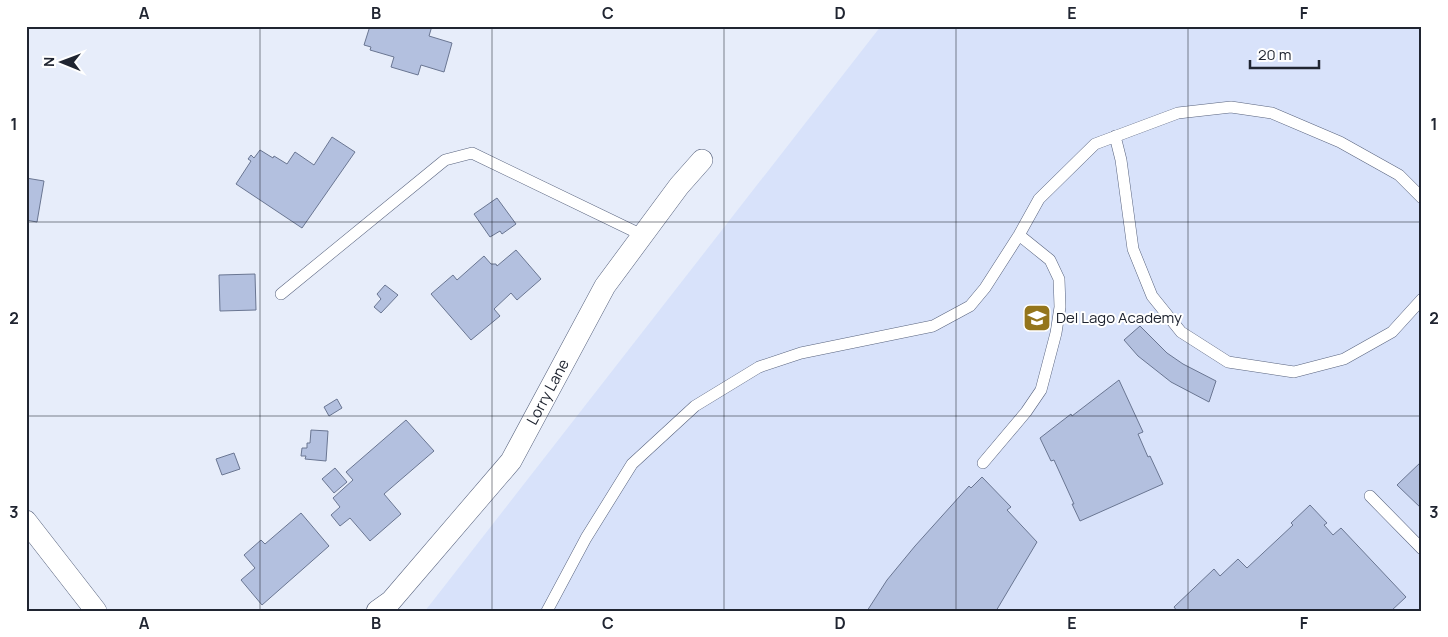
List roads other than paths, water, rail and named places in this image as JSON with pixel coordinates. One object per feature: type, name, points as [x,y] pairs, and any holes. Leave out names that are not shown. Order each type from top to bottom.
[{"type":"street","name":"Lorry Lane","points":[[377,611],[392,601],[512,461],[605,286],[678,186],[702,160]]},
{"type":"street","points":[[26,521],[96,611]]},
{"type":"lane","points":[[547,611],[586,538],[632,464],[695,406],[759,367],[801,353],[934,326],[970,306],[985,288],[1039,199],[1095,144],[1178,114],[1231,107],[1272,113],[1340,142],[1399,175],[1422,198]]},
{"type":"lane","points":[[1115,136],[1121,160],[1133,249],[1152,296],[1181,332],[1228,362],[1294,372],[1344,359],[1392,332],[1422,299]]},
{"type":"lane","points":[[281,294],[445,160],[472,154],[642,235]]},
{"type":"lane","points":[[983,463],[1026,412],[1041,390],[1056,334],[1060,307],[1059,279],[1050,260],[1019,234]]},
{"type":"lane","points":[[1370,496],[1422,550]]},
{"type":"place","name":"Del Lago Academy","points":[[1037,318]]}]
